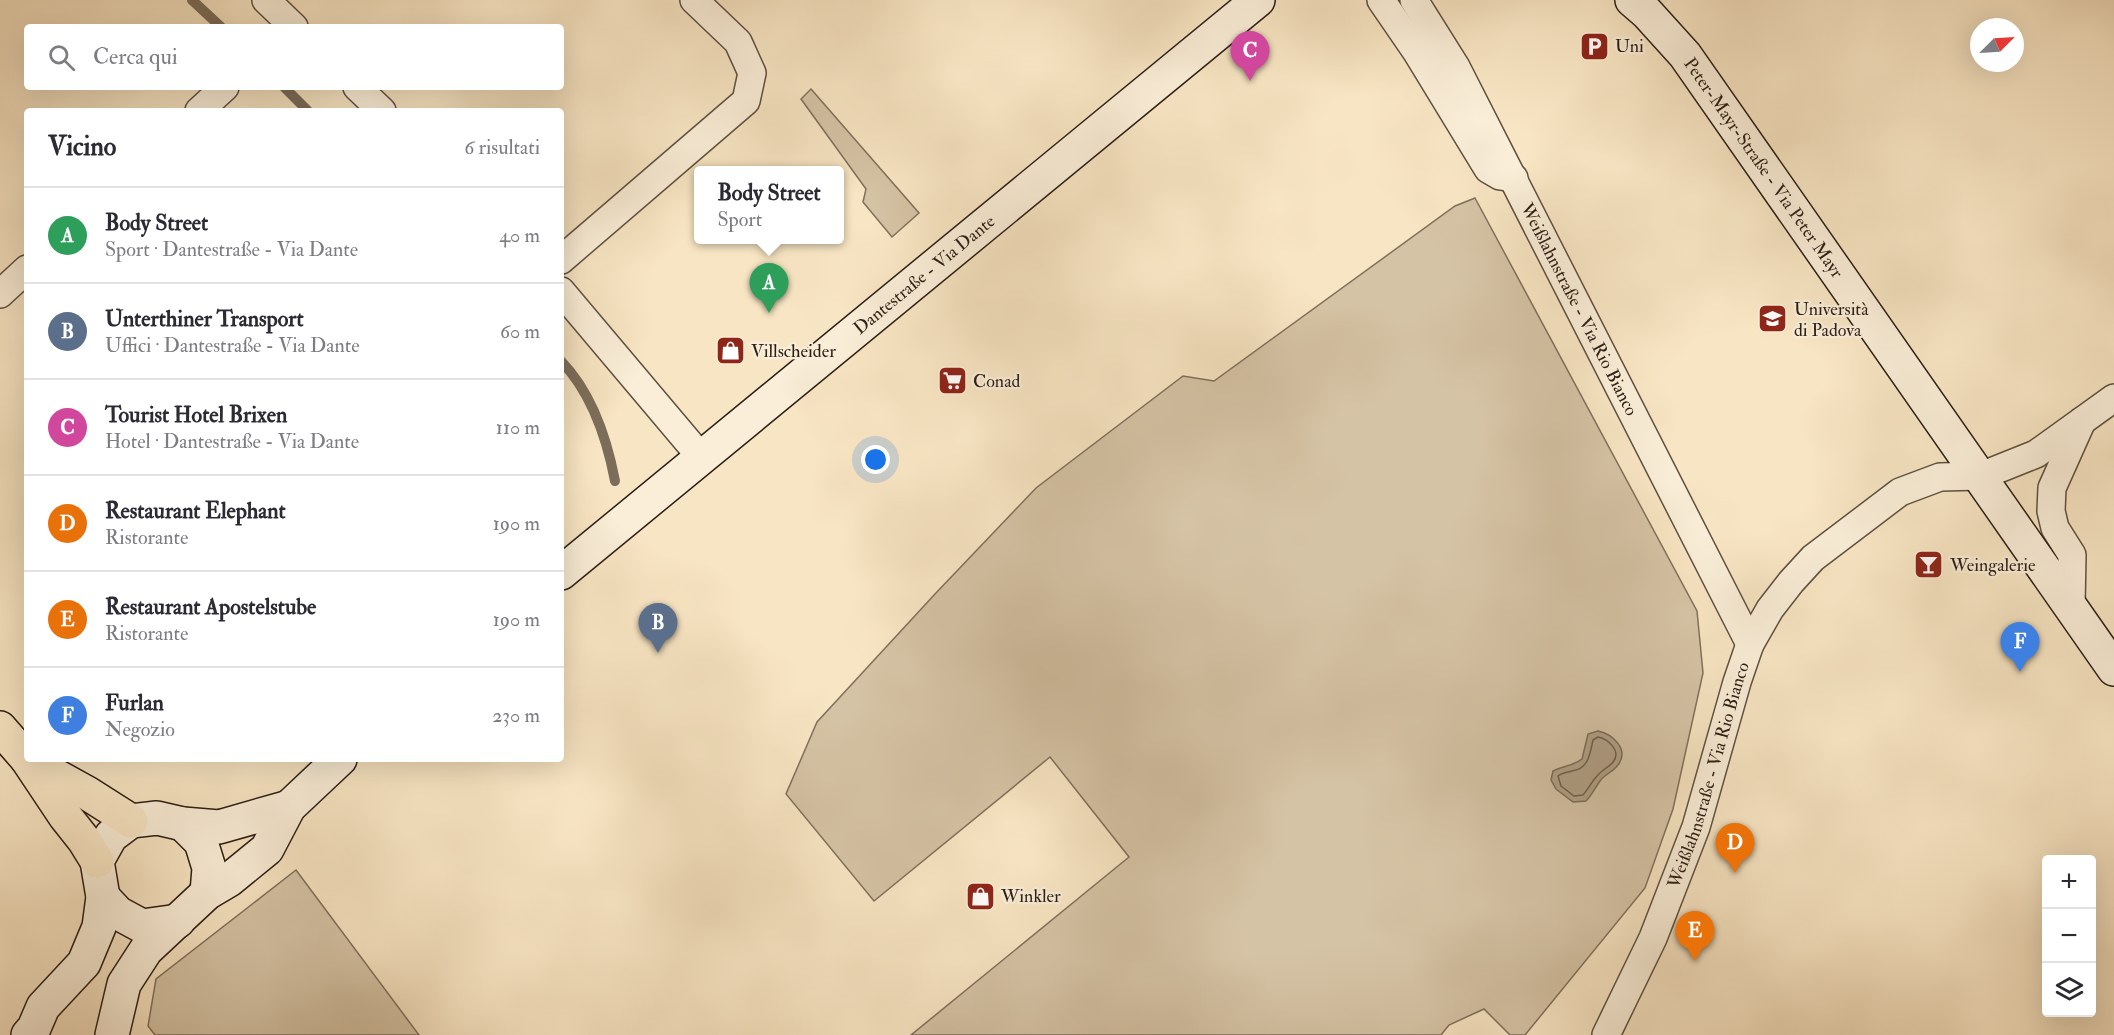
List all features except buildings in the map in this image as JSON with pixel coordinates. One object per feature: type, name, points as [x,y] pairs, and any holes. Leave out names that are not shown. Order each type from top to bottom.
[{"type":"main road","name":"Dantestraße - Via Dante","points":[[564,571],[1257,0]]},
{"type":"main road","name":"Peter-Mayr-Straße - Via Peter Mayr","points":[[1632,0],[1685,55],[2114,669]]},
{"type":"main road","points":[[0,728],[24,755]]},
{"type":"main road","points":[[29,762],[97,861],[103,897],[99,927],[84,963],[43,1007],[33,1033]]},
{"type":"main road","points":[[32,762],[131,821]]},
{"type":"main road","points":[[119,1028],[124,984],[146,950],[207,893],[229,880],[267,849],[289,807],[337,762]]},
{"type":"main road","points":[[97,861],[111,836],[131,821],[157,818],[183,824],[219,827],[289,807]]},
{"type":"main road","points":[[183,824],[201,842],[209,868],[207,893]]},
{"type":"main road","points":[[103,897],[118,913],[142,926],[178,921]]},
{"type":"street","points":[[266,0],[288,24]]},
{"type":"street","points":[[564,257],[746,101],[752,73],[738,42],[694,0]]},
{"type":"street","points":[[1381,0],[1416,51],[1488,169],[1500,176],[1514,178]]},
{"type":"street","name":"Weißlahnstraße - Via Rio Bianco","points":[[1414,0],[1456,67],[1514,178],[1750,644]]},
{"type":"street","points":[[202,108],[222,90]]},
{"type":"street","points":[[360,90],[379,108]]},
{"type":"street","points":[[0,294],[24,272]]},
{"type":"street","points":[[564,295],[701,457]]},
{"type":"street","points":[[1980,476],[2036,454],[2114,398]]},
{"type":"street","points":[[2071,606],[2072,555],[2055,528],[2051,511],[2052,488],[2082,421]]},
{"type":"street","name":"Weißlahnstraße - Via Rio Bianco","points":[[1605,1035],[1653,938],[1696,827],[1737,682],[1750,644],[1770,609],[1814,558],[1900,492],[1940,477],[1980,476]]},
{"type":"shaded area","points":[[811,89],[919,213],[892,237],[863,202],[866,189],[801,99]]},
{"type":"shaded area","points":[[1475,198],[1697,611],[1703,673],[1673,809],[1645,888],[1525,1035],[1510,1035],[1484,1009],[1449,1025],[1441,1035],[911,1035],[1129,857],[1050,757],[874,901],[786,794],[817,722],[1036,488],[1183,376],[1214,381],[1455,206]]},
{"type":"shaded area","points":[[296,870],[419,1035],[155,1035],[148,1026],[156,979]]},
{"type":"water","points":[[1598,731],[1609,735],[1618,743],[1622,753],[1621,759],[1586,801],[1573,802],[1556,789],[1551,780],[1553,771],[1582,759],[1588,734]]},
{"type":"waterway","points":[[192,0],[218,24]]},
{"type":"waterway","points":[[287,90],[305,108]]},
{"type":"waterway","points":[[564,364],[581,387],[596,417],[615,481]]},
{"type":"place","name":"Uni","points":[[1594,46]]},
{"type":"place","name":"Tourist Hotel Brixen","points":[[1250,81]]},
{"type":"place","name":"Body Street","points":[[769,313]]},
{"type":"place","name":"Università di Padova","points":[[1773,319]]},
{"type":"place","name":"Villscheider","points":[[730,351]]},
{"type":"place","name":"Conad","points":[[952,381]]},
{"type":"place","name":"Weingalerie","points":[[1929,565]]},
{"type":"place","name":"Unterthiner Transport","points":[[658,653]]},
{"type":"place","name":"Furlan","points":[[2020,672]]},
{"type":"place","name":"Restaurant Elephant","points":[[1735,873]]},
{"type":"place","name":"Winkler","points":[[980,896]]},
{"type":"place","name":"Restaurant Apostelstube","points":[[1695,961]]}]
